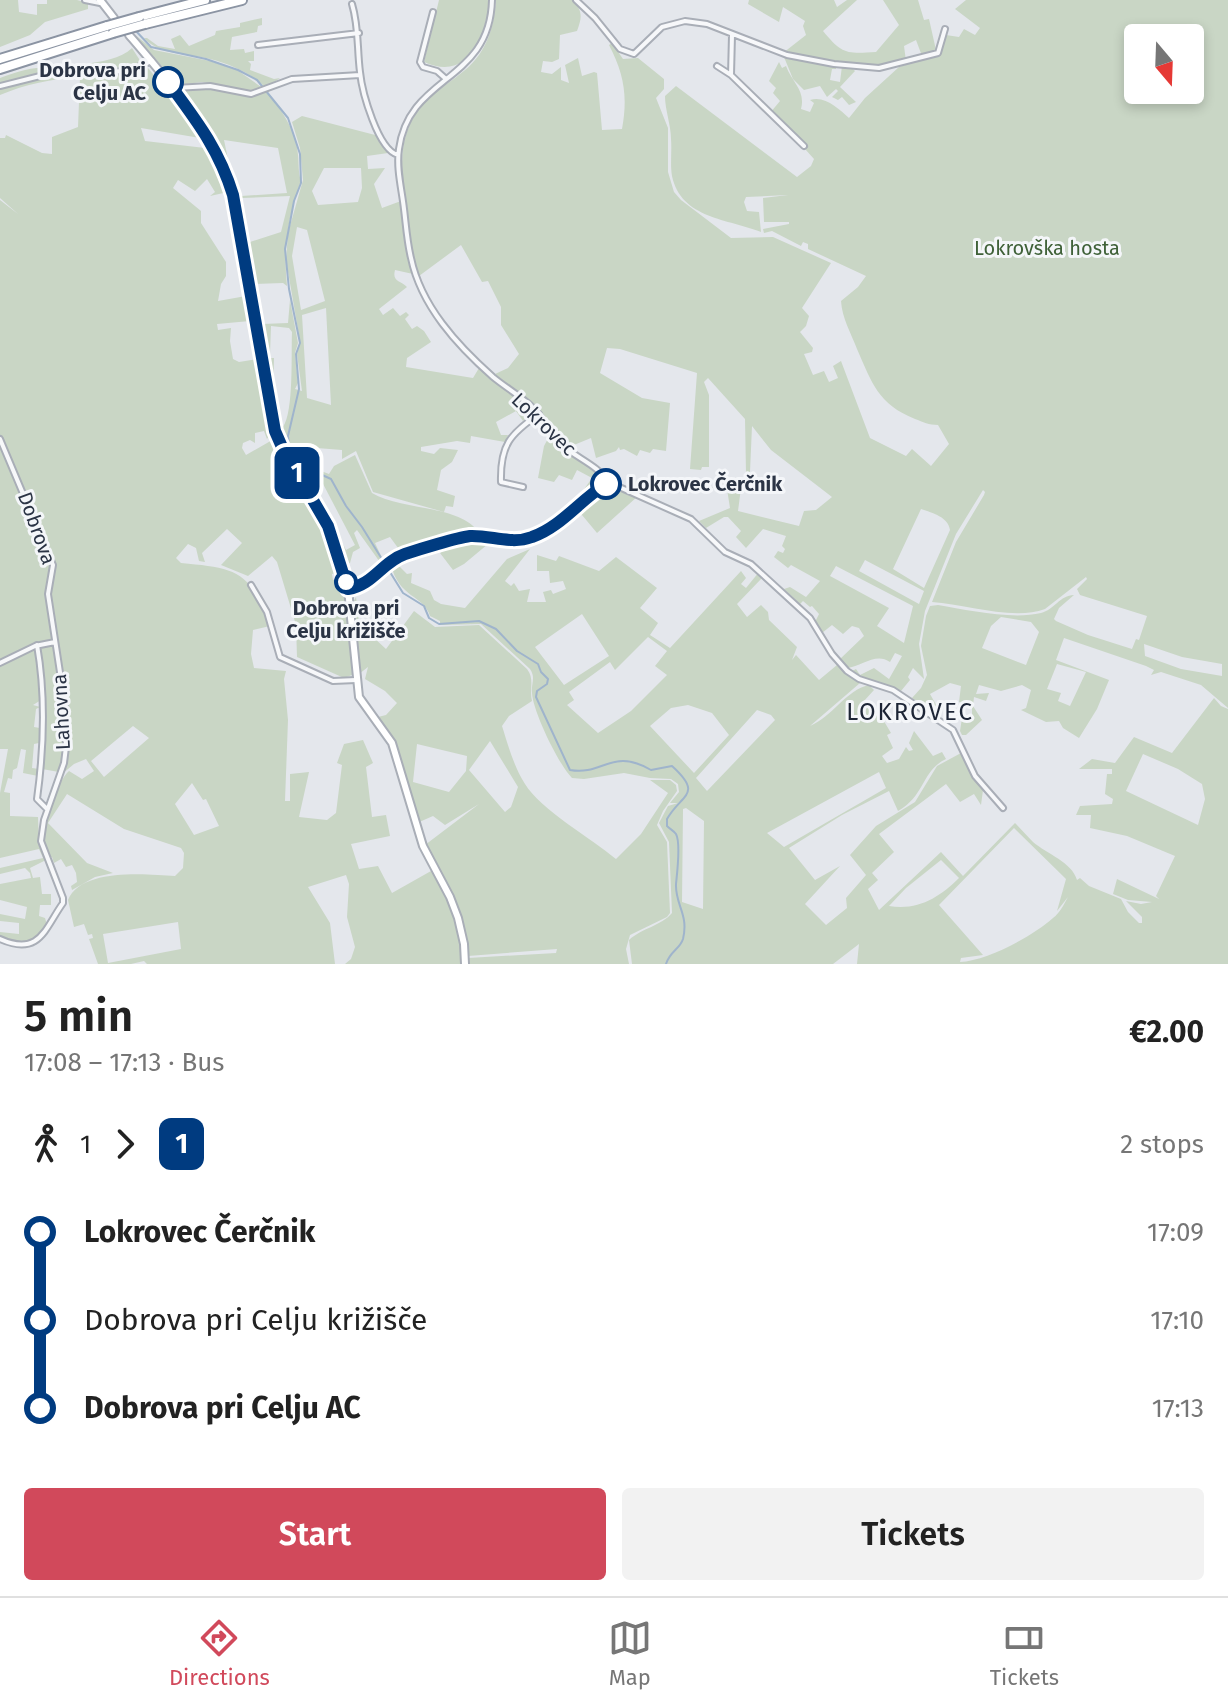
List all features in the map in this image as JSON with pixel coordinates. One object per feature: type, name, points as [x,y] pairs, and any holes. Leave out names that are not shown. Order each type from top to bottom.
[{"type":"highway","points":[[0,59],[142,21],[205,0]]},
{"type":"highway","points":[[142,21],[242,0]]},
{"type":"highway","points":[[0,69],[110,30]]},
{"type":"street","points":[[85,0],[101,2],[114,18]]},
{"type":"street","points":[[352,4],[359,33],[360,75],[378,131],[390,152],[398,155],[410,116],[426,95],[465,65],[479,49],[489,25],[492,0]]},
{"type":"street","points":[[576,0],[620,49],[634,54],[662,27],[676,22],[707,24],[787,55],[834,64],[894,67],[938,53],[945,29]]},
{"type":"street","points":[[433,12],[422,46],[420,64],[437,71],[446,79]]},
{"type":"street","points":[[258,45],[359,33]]},
{"type":"street","points":[[731,75],[732,34]]},
{"type":"street","points":[[129,35],[202,128],[227,174],[275,431],[328,526],[348,589],[356,680],[363,705],[392,743],[423,846],[458,918],[465,964]]},
{"type":"street","points":[[0,86],[48,74],[128,71],[152,61]]},
{"type":"street","points":[[717,66],[731,75],[804,146]]},
{"type":"street","points":[[172,88],[200,85],[251,94],[292,79],[360,75]]},
{"type":"street","name":"Lokrovec","points":[[398,155],[408,239],[418,281],[450,334],[477,362],[539,414],[561,444],[604,475],[608,482],[691,519],[725,552],[751,564],[810,618],[832,654],[847,671],[859,679],[893,690],[953,730],[975,776],[1003,808]]},
{"type":"street","points":[[523,487],[501,482],[506,447],[513,433],[539,414]]},
{"type":"street","name":"Dobrova","points":[[0,439],[51,557],[53,576],[48,594],[50,621]]},
{"type":"street","points":[[348,589],[365,584],[404,554],[469,536],[510,540],[533,537],[558,524],[608,482]]},
{"type":"street","points":[[251,585],[267,612],[280,657],[333,681],[356,680]]},
{"type":"street","name":"Lahovna","points":[[0,939],[21,944],[41,938],[64,900],[41,841],[47,809],[64,763],[66,747],[65,705],[50,621]]},
{"type":"street","points":[[0,663],[37,645],[55,642]]},
{"type":"street","points":[[37,645],[42,692],[37,799],[47,809]]},
{"type":"green space","points":[[0,0],[18,0],[19,12],[37,15],[37,4],[47,4],[47,0],[77,0],[88,3],[88,9],[45,22],[30,35],[0,47]]},
{"type":"green space","points":[[439,0],[489,0],[479,41],[464,61],[453,66],[440,67],[424,62]]},
{"type":"green space","name":"Lokrovška hosta","points":[[496,0],[573,0],[581,15],[577,31],[560,35],[559,59],[543,61],[541,72],[552,74],[561,67],[561,80],[569,83],[565,65],[578,58],[582,76],[597,73],[602,130],[622,129],[624,117],[623,86],[609,45],[612,43],[623,59],[638,58],[664,79],[664,89],[656,98],[668,128],[668,172],[674,192],[681,200],[731,238],[773,237],[831,263],[802,308],[809,316],[800,332],[813,348],[812,352],[804,354],[813,375],[824,371],[829,382],[838,378],[833,366],[841,361],[870,438],[906,456],[912,449],[931,466],[949,444],[938,425],[902,413],[884,399],[867,372],[845,319],[841,301],[866,276],[808,249],[808,244],[803,242],[801,246],[772,231],[764,233],[763,229],[789,222],[764,222],[763,198],[788,195],[746,197],[747,211],[759,212],[761,232],[708,215],[685,201],[672,176],[671,134],[665,96],[676,86],[797,177],[811,166],[814,159],[805,149],[806,146],[770,113],[780,101],[773,93],[776,88],[769,81],[779,62],[782,68],[786,66],[800,92],[801,109],[810,112],[814,103],[810,100],[821,99],[849,118],[865,98],[899,67],[940,54],[946,35],[959,37],[964,29],[975,35],[980,28],[955,9],[966,0],[1228,0],[1228,708],[1201,685],[1161,672],[1151,675],[1154,670],[1146,666],[1064,638],[1056,660],[1109,680],[1097,709],[1079,738],[1063,728],[1059,721],[1046,722],[1021,710],[1026,708],[1031,690],[1022,685],[1001,691],[979,685],[976,694],[989,693],[986,701],[974,697],[973,706],[982,720],[962,735],[962,718],[972,716],[972,705],[959,702],[961,686],[950,683],[930,694],[939,710],[932,712],[912,698],[927,675],[921,646],[930,606],[1003,615],[1029,615],[1046,611],[1065,597],[1074,595],[1059,608],[1056,621],[1132,649],[1136,639],[1139,640],[1147,616],[1080,595],[1077,589],[1086,577],[1045,609],[1032,612],[1004,613],[932,602],[956,542],[984,495],[983,490],[956,534],[925,611],[919,644],[924,679],[913,668],[908,677],[910,680],[901,691],[866,680],[852,671],[856,669],[860,675],[874,668],[889,679],[902,656],[895,653],[890,662],[879,658],[847,668],[839,660],[864,636],[859,628],[852,626],[843,634],[832,625],[822,633],[815,622],[819,614],[803,601],[800,604],[784,589],[790,587],[806,597],[820,581],[791,565],[788,568],[774,557],[778,551],[783,553],[786,536],[763,529],[746,548],[736,537],[741,531],[728,517],[706,528],[699,521],[730,508],[727,489],[708,487],[741,488],[738,511],[799,526],[804,511],[816,510],[832,497],[771,450],[752,426],[750,472],[746,473],[745,419],[708,378],[704,382],[709,395],[709,467],[690,469],[697,373],[620,349],[607,348],[600,373],[642,398],[670,403],[666,451],[653,449],[650,453],[640,450],[637,456],[619,447],[596,458],[591,438],[569,447],[560,440],[534,405],[495,374],[508,368],[519,354],[501,325],[501,307],[488,281],[482,282],[461,245],[419,276],[412,249],[402,161],[410,126],[426,100],[476,59],[490,32]],"holes":[[[921,509],[943,519],[950,530],[924,588],[893,569]],[[865,560],[924,591],[919,604],[859,571]],[[836,566],[913,606],[904,643],[877,626],[889,608],[830,576]],[[1001,617],[1031,622],[1039,632],[1026,665],[982,648],[991,626]],[[1144,644],[1182,657],[1222,664],[1222,676],[1181,669],[1145,656]],[[1057,664],[1086,672],[1070,706],[1058,701],[1061,693],[1047,689]]]},
{"type":"green space","points":[[749,0],[834,0],[837,7],[847,0],[857,0],[823,31],[840,48],[858,53],[876,52],[899,25],[883,0],[918,0],[924,20],[929,19],[936,50],[922,56],[916,40],[904,46],[906,61],[875,65],[783,53],[806,35],[805,21],[783,7],[779,22],[748,4]]},
{"type":"green space","points":[[262,18],[257,32],[232,37],[230,50],[254,51],[254,61],[248,61],[250,70],[274,79],[280,78],[266,88],[233,66],[166,51],[144,38],[158,46],[175,49],[171,39],[180,35],[189,46],[215,35],[216,31],[240,27],[240,23]]},
{"type":"green space","points":[[134,34],[154,50],[210,61],[237,70],[264,89],[250,91],[202,82],[178,85]]},
{"type":"green space","points":[[132,48],[141,62],[130,68],[48,72],[0,84],[0,78],[18,72],[96,62],[122,55]]},
{"type":"green space","points":[[784,57],[836,66],[832,69],[830,80],[840,82],[842,66],[851,67],[855,71],[840,87],[856,102],[849,105],[842,97],[838,100],[832,97],[838,91],[836,89],[827,97],[820,86],[804,90],[793,79]]},
{"type":"green space","points":[[148,68],[200,132],[219,164],[228,192],[210,196],[215,192],[207,179],[195,191],[178,180],[173,188],[201,211],[201,223],[226,262],[226,276],[218,301],[246,296],[250,321],[217,324],[218,330],[231,328],[233,359],[239,362],[257,359],[271,433],[267,439],[264,431],[255,433],[255,443],[250,440],[243,443],[242,448],[246,455],[274,439],[293,476],[278,489],[282,498],[300,485],[326,533],[339,572],[332,574],[333,580],[341,578],[350,617],[352,675],[344,678],[297,657],[296,625],[277,562],[272,556],[248,576],[221,565],[242,543],[227,529],[202,553],[205,562],[199,561],[196,548],[188,544],[176,558],[181,563],[215,567],[239,575],[256,593],[263,607],[270,626],[253,630],[251,654],[254,668],[286,671],[285,801],[290,801],[290,774],[309,772],[299,817],[327,820],[336,813],[342,765],[337,763],[344,744],[363,740],[373,763],[366,767],[372,817],[386,815],[390,836],[351,844],[359,869],[378,866],[392,893],[431,871],[445,892],[454,915],[461,939],[463,964],[345,964],[351,959],[355,947],[347,917],[349,884],[346,875],[308,887],[330,923],[335,964],[147,964],[144,961],[98,964],[89,939],[93,938],[92,934],[88,935],[84,924],[74,927],[68,900],[85,882],[72,890],[71,886],[77,882],[76,873],[72,865],[66,867],[61,859],[54,863],[49,857],[43,831],[60,783],[69,771],[82,779],[94,771],[86,759],[62,774],[68,747],[56,640],[37,643],[0,662],[0,200],[18,214],[0,198],[0,138],[6,135],[42,153],[52,154],[52,137],[78,127],[80,77],[39,83],[0,95],[0,88],[42,77],[115,74]],"holes":[[[141,128],[200,138],[205,148],[145,141]],[[133,726],[149,738],[104,777],[91,761]],[[192,783],[203,800],[206,799],[219,826],[194,835],[175,804]],[[67,794],[124,829],[181,848],[184,853],[183,868],[175,876],[115,875],[86,882],[113,873],[87,863],[48,823]],[[178,922],[181,949],[108,963],[103,934]]]},
{"type":"green space","points":[[201,88],[250,96],[267,91],[291,129],[297,146],[301,181],[288,232],[287,286],[283,283],[251,284],[250,277],[253,275],[249,273],[243,236],[247,243],[281,232],[290,196],[241,196],[287,193],[278,148],[224,140],[227,165],[205,125],[181,94],[185,89]]},
{"type":"green space","points":[[302,116],[379,136],[388,153],[367,156],[368,169],[385,168],[374,184],[382,208],[401,201],[413,274],[395,270],[396,279],[407,287],[379,309],[383,315],[393,308],[400,316],[406,312],[409,315],[405,319],[412,329],[417,326],[431,342],[407,358],[406,367],[473,378],[479,368],[533,411],[523,421],[516,411],[496,422],[501,435],[508,435],[505,442],[471,436],[470,443],[457,441],[421,447],[421,451],[434,454],[440,448],[458,450],[452,462],[441,470],[437,490],[455,496],[453,507],[446,506],[444,512],[373,492],[356,451],[342,459],[342,450],[292,446],[305,465],[329,474],[334,466],[355,455],[372,493],[456,516],[477,530],[476,533],[401,552],[390,537],[375,543],[384,562],[382,565],[357,530],[354,533],[360,548],[353,552],[350,563],[344,565],[331,526],[309,486],[310,482],[304,480],[277,428],[264,358],[274,358],[273,399],[279,427],[283,427],[289,408],[292,332],[289,328],[271,326],[270,354],[263,354],[258,326],[262,325],[258,322],[254,302],[262,324],[288,323],[290,300],[298,343],[295,353],[298,383],[295,389],[302,391],[297,354],[300,341],[286,260],[288,233],[303,180],[300,148],[292,122]],"holes":[[[324,168],[361,168],[362,188],[358,202],[318,205],[312,191]],[[297,227],[307,230],[325,301],[301,310],[292,256]],[[326,308],[331,405],[307,398],[302,315]],[[321,480],[355,545],[346,550],[313,484]]]},
{"type":"green space","points":[[550,435],[563,449],[601,475],[600,483],[583,497],[580,495],[592,478],[577,470],[572,480],[559,475],[554,482],[538,478],[544,446]]},
{"type":"green space","points":[[606,488],[638,496],[597,533],[577,509]]},
{"type":"green space","points":[[485,539],[488,544],[453,570],[440,553],[449,546]]},
{"type":"green space","points":[[530,549],[505,581],[511,586],[514,583],[519,591],[530,589],[527,602],[546,602],[543,592],[551,590],[553,594],[566,589],[563,581],[550,583],[549,571],[537,571],[537,555],[556,561],[559,556],[599,571],[616,557],[657,588],[640,608],[658,623],[650,635],[670,648],[741,571],[746,578],[741,584],[746,588],[759,572],[762,578],[737,604],[747,617],[761,605],[768,612],[769,620],[797,647],[792,660],[796,655],[819,680],[837,665],[860,683],[810,726],[853,692],[869,685],[874,690],[864,701],[872,708],[875,706],[891,733],[887,735],[893,748],[882,756],[887,763],[899,759],[906,747],[909,751],[913,750],[909,743],[914,731],[933,756],[942,752],[946,759],[938,764],[932,770],[914,798],[898,811],[889,791],[842,815],[789,848],[815,880],[840,866],[805,904],[826,925],[847,908],[846,898],[866,875],[850,855],[876,826],[915,802],[937,766],[961,753],[983,790],[981,805],[974,794],[960,802],[946,784],[879,834],[894,852],[872,873],[878,880],[868,889],[879,910],[941,852],[963,876],[1015,823],[1033,842],[1070,868],[1077,880],[1080,878],[1089,886],[1121,899],[1128,912],[1142,923],[1142,917],[1126,901],[1141,904],[1152,902],[1128,900],[1113,894],[1117,879],[1159,899],[1156,896],[1175,856],[1127,836],[1090,828],[1091,815],[1076,815],[1080,806],[1112,804],[1113,799],[1105,794],[1107,774],[1112,774],[1112,769],[1079,769],[1092,759],[1115,763],[1134,737],[1172,753],[1214,698],[1228,709],[1228,964],[857,964],[859,944],[833,964],[632,964],[629,940],[672,913],[669,842],[659,823],[668,806],[678,803],[670,803],[679,792],[678,784],[671,779],[624,773],[572,778],[554,750],[533,702],[530,669],[481,624],[440,625],[440,621],[430,616],[427,609],[399,584],[391,564],[396,563],[407,574],[412,573],[411,583],[430,591],[434,600],[465,608],[507,559]],"holes":[[[582,614],[609,656],[564,685],[535,647]],[[648,637],[667,651],[655,666],[667,675],[631,711],[598,733],[567,705],[574,700],[569,692],[610,662],[615,670]],[[688,705],[712,713],[729,735],[694,773],[650,726],[671,708]],[[757,710],[771,715],[775,720],[707,791],[696,778]],[[1143,754],[1178,769],[1202,784],[1205,799],[1198,825],[1126,791]],[[879,772],[886,788],[784,847],[767,833]],[[686,808],[704,821],[703,909],[682,902],[683,809]],[[1014,828],[1066,879],[1057,911],[1068,897],[1055,916],[1022,940],[971,961],[960,962],[961,958],[983,955],[939,905]],[[941,860],[959,878],[928,901],[889,906]]]},
{"type":"green space","points":[[356,597],[359,624],[386,649],[414,611],[435,627],[479,625],[527,669],[531,677],[532,701],[509,716],[502,726],[518,770],[532,794],[616,859],[641,834],[668,793],[650,780],[670,780],[676,785],[677,791],[657,825],[667,842],[670,913],[630,935],[626,949],[629,964],[468,964],[468,958],[556,953],[557,949],[468,956],[461,918],[425,845],[479,804],[445,825],[433,816],[417,823],[395,744],[378,717],[386,715],[397,703],[365,679],[368,667],[358,672],[353,603]],"holes":[[[490,741],[518,787],[511,807],[505,812],[469,770]],[[417,744],[467,756],[466,771],[449,792],[413,782]]]},
{"type":"green space","points":[[53,645],[64,725],[59,772],[42,769],[45,713],[39,647]]},
{"type":"green space","points":[[36,647],[41,700],[33,705],[40,707],[36,709],[34,727],[40,728],[39,743],[34,744],[32,768],[39,769],[38,776],[23,773],[26,750],[21,749],[17,768],[13,770],[12,779],[8,778],[4,792],[10,793],[10,816],[38,817],[39,841],[46,860],[30,868],[33,878],[40,877],[42,894],[51,894],[51,905],[40,905],[39,916],[45,918],[48,928],[43,933],[32,940],[13,941],[0,937],[0,932],[19,934],[19,923],[0,921],[0,914],[25,919],[27,907],[0,900],[0,884],[31,878],[25,868],[0,874],[0,868],[43,858],[39,849],[0,858],[0,793],[8,749],[0,749],[0,664]]},
{"type":"waterway","points":[[135,30],[151,47],[206,59],[257,80],[288,118],[300,154],[301,183],[294,201],[285,249],[300,343],[296,354],[299,389],[288,436],[295,457],[309,469],[331,479],[403,593],[424,606],[429,618],[439,624],[479,621],[496,629],[517,651],[538,664],[548,679],[547,684],[537,691],[536,697],[570,770],[581,771],[627,761],[651,770],[672,766],[687,783],[687,794],[667,819],[667,826],[677,838],[676,891],[684,930],[682,942],[666,964]]},
{"type":"bus line","name":"1","points":[[168,82],[202,128],[227,174],[275,431],[328,526],[348,589],[373,579],[397,557],[469,536],[502,540],[533,537],[558,524],[606,484]]},
{"type":"place","name":"Dobrova pri Celju AC","points":[[168,82]]},
{"type":"place","name":"Lokrovec Čerčnik","points":[[606,484]]},
{"type":"place","name":"Dobrova pri Celju križišče","points":[[346,582]]},
{"type":"district","name":"LOKROVEC","points":[[910,712]]}]
